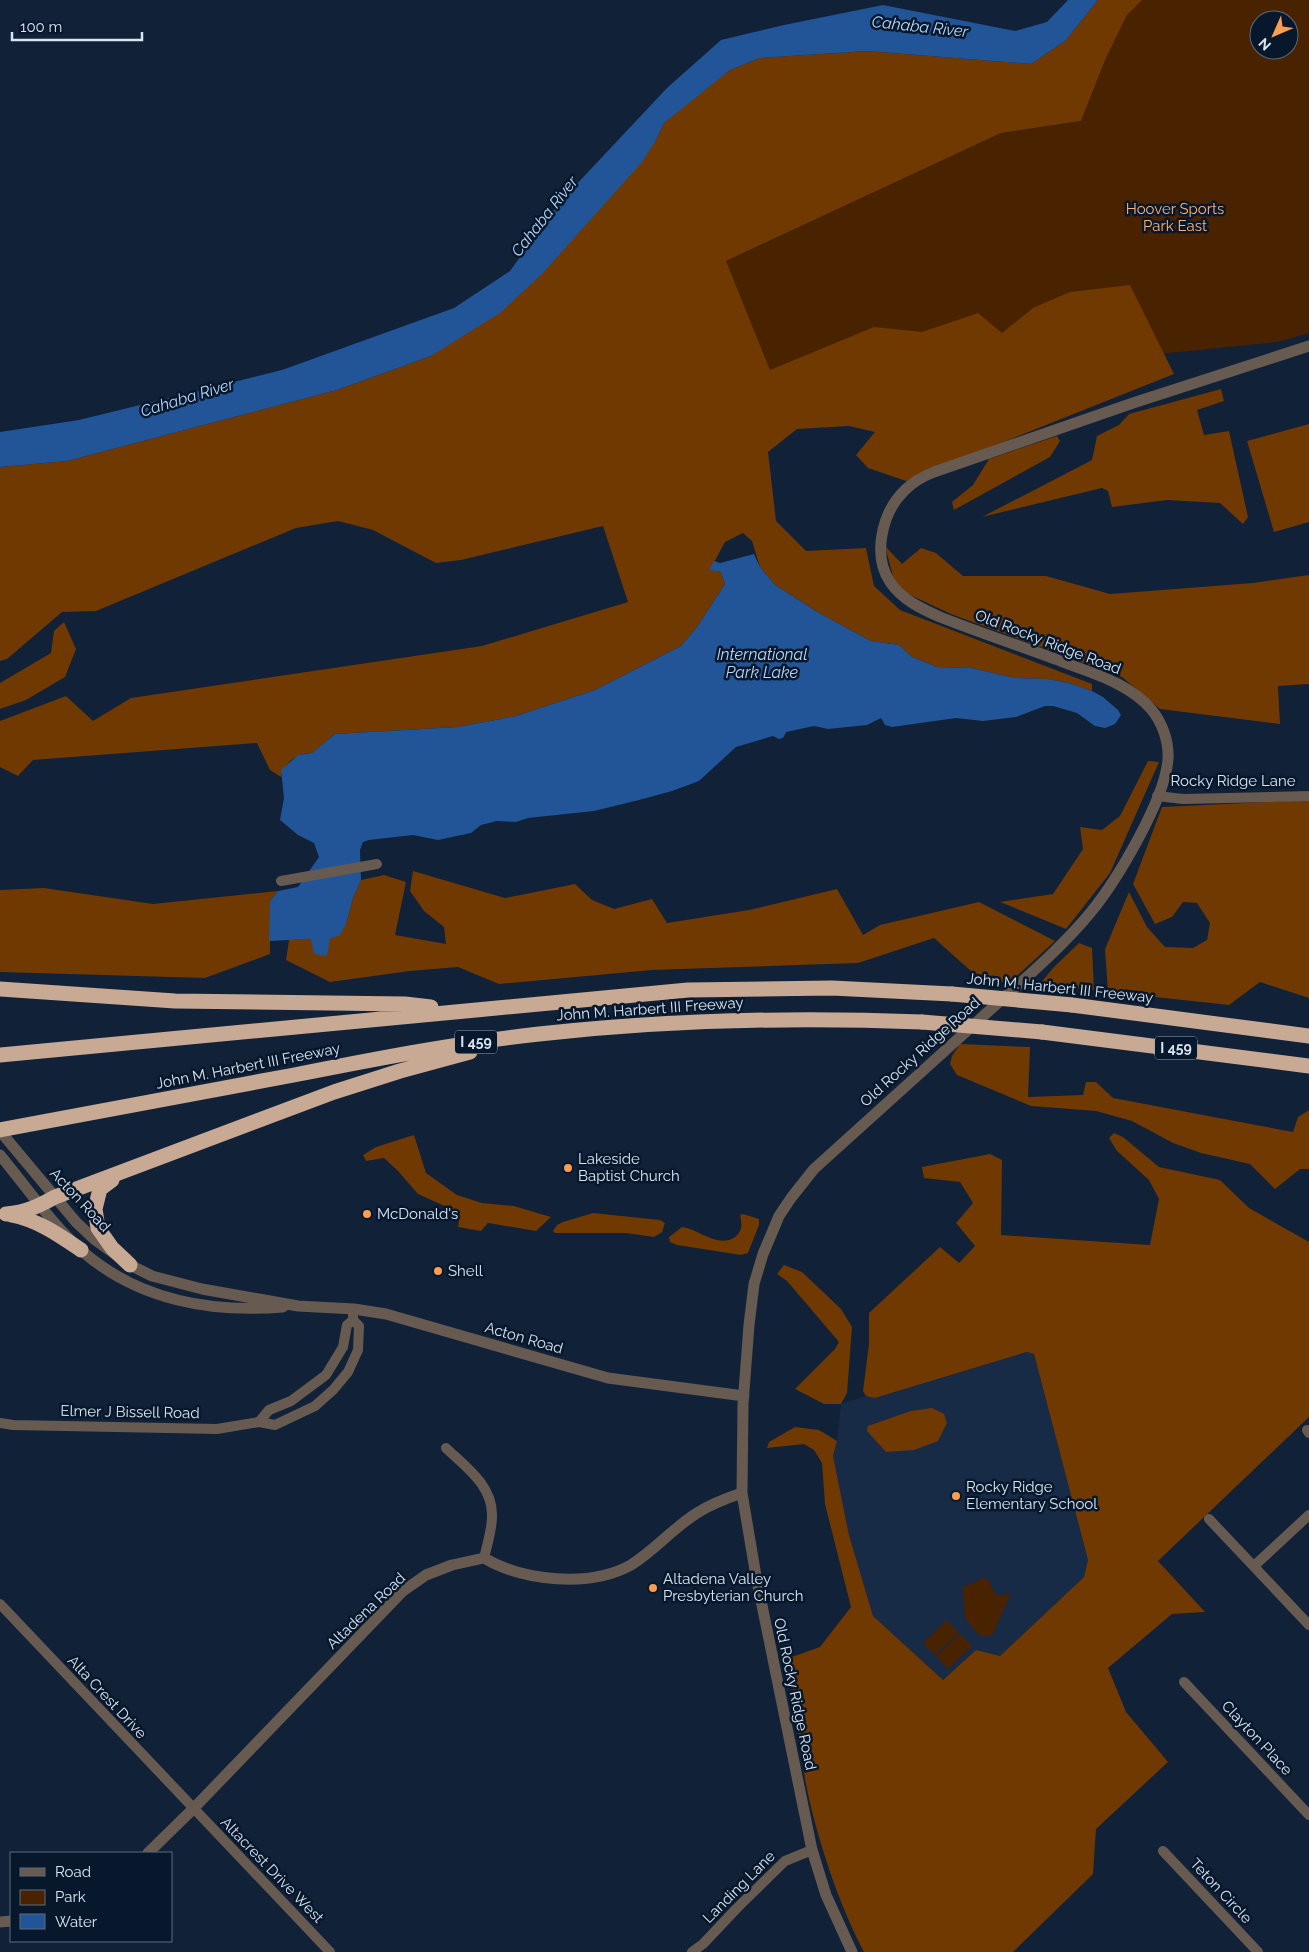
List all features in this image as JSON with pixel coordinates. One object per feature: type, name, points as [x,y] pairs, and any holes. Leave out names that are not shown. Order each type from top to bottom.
[{"type":"highway","name":"John M. Harbert III Freeway","points":[[0,1055],[460,1010],[688,990],[832,988],[952,994],[1072,1005],[1309,1036]]},
{"type":"highway","points":[[0,989],[184,1001],[405,1004],[460,1010]]},
{"type":"highway","name":"John M. Harbert III Freeway","points":[[0,1130],[391,1056],[540,1034],[656,1023],[799,1018],[922,1022],[1042,1032],[1309,1066]]},
{"type":"highway","points":[[3,1214],[22,1213],[55,1197],[334,1092],[400,1070],[540,1034]]},
{"type":"highway","points":[[124,1172],[100,1190],[95,1209],[98,1228],[112,1248],[130,1265]]},
{"type":"highway","points":[[3,1214],[24,1217],[43,1225],[81,1250]]},
{"type":"street","name":"Old Rocky Ridge Road","points":[[852,1952],[826,1895],[812,1850],[756,1576],[742,1493],[744,1396],[749,1318],[758,1267],[772,1231],[791,1198],[814,1169],[1026,977],[1077,928],[1104,896],[1118,873],[1157,796],[1168,759],[1167,741],[1157,718],[1144,702],[1124,687],[948,620],[917,606],[896,589],[886,574],[881,558],[884,529],[892,507],[899,497],[914,482],[934,472],[1133,403],[1309,346]]},
{"type":"street","name":"Rocky Ridge Lane","points":[[1157,796],[1183,799],[1309,796]]},
{"type":"street","points":[[281,881],[377,864]]},
{"type":"street","name":"Acton Road","points":[[0,1130],[76,1222],[94,1239],[130,1265],[152,1276],[176,1284],[298,1306],[354,1314],[386,1314],[608,1378],[744,1396]]},
{"type":"street","name":"Acton Road","points":[[0,1155],[81,1250],[119,1278],[158,1295],[219,1307],[250,1309],[298,1306]]},
{"type":"street","name":"Elmer J Bissell Road","points":[[258,1422],[269,1410],[291,1401],[326,1375],[344,1347],[347,1325],[354,1314]]},
{"type":"street","name":"Elmer J Bissell Road","points":[[0,1423],[13,1425],[217,1429],[258,1422],[275,1425],[315,1406],[333,1390],[348,1372],[358,1350],[359,1326],[354,1314]]},
{"type":"street","points":[[446,1448],[482,1483],[487,1493],[492,1516],[484,1558],[494,1564],[541,1577],[571,1580],[594,1578],[630,1565],[697,1513],[718,1502],[742,1493]]},
{"type":"street","points":[[1254,1566],[1309,1515]]},
{"type":"street","points":[[1209,1519],[1309,1625]]},
{"type":"street","name":"Altadena Road","points":[[149,1852],[403,1592],[426,1575],[452,1565],[484,1558]]},
{"type":"street","name":"Alta Crest Drive","points":[[0,1604],[193,1809]]},
{"type":"street","name":"Clayton Place","points":[[1184,1682],[1309,1815]]},
{"type":"street","name":"Altacrest Drive West","points":[[193,1809],[330,1952]]},
{"type":"street","name":"Landing Lane","points":[[692,1952],[704,1944],[785,1860],[812,1850]]},
{"type":"street","name":"Teton Circle","points":[[1163,1851],[1258,1952]]},
{"type":"shaded area","points":[[1098,0],[1142,0],[1127,15],[1106,58],[1081,121],[1001,133],[726,261],[770,370],[874,327],[922,332],[978,313],[1002,333],[1033,308],[1070,292],[1130,285],[1174,374],[906,481],[868,468],[856,455],[875,432],[849,426],[797,429],[768,452],[776,521],[806,551],[866,548],[874,586],[900,610],[1092,684],[1092,691],[1069,683],[1047,679],[1015,678],[971,668],[937,667],[912,657],[899,645],[871,641],[819,613],[775,585],[760,567],[752,541],[743,533],[725,542],[710,570],[721,572],[725,584],[697,627],[681,646],[595,690],[516,716],[458,727],[335,734],[311,754],[301,755],[292,760],[284,768],[281,777],[270,770],[257,743],[33,760],[18,776],[0,767],[0,721],[66,696],[93,721],[131,698],[482,646],[628,602],[603,526],[461,560],[436,563],[373,530],[338,521],[296,528],[96,611],[62,612],[7,659],[0,661],[0,467],[67,461],[337,390],[431,356],[656,140],[664,123],[730,70],[760,58],[868,51],[1031,64],[1065,41]]},
{"type":"shaded area","points":[[1221,389],[1224,401],[1197,410],[1204,435],[1229,431],[1248,517],[1243,524],[1220,503],[1167,500],[1112,507],[1108,491],[1102,488],[982,517],[1092,460],[1097,436],[1119,425],[1129,414]]},
{"type":"shaded area","points":[[1309,424],[1309,522],[1274,532],[1247,441]]},
{"type":"shaded area","points":[[1057,436],[1060,441],[1050,457],[954,510],[952,502],[973,485],[989,459]]},
{"type":"shaded area","points":[[885,546],[902,564],[921,548],[936,553],[963,576],[1046,576],[1110,594],[1253,583],[1309,575],[1309,684],[1278,686],[1280,724],[1160,709],[1122,677],[951,614],[908,594],[894,580]]},
{"type":"shaded area","points":[[64,622],[76,649],[65,677],[26,700],[0,709],[0,683],[51,653],[54,631]]},
{"type":"shaded area","points":[[1148,761],[1159,762],[1110,873],[1066,929],[1000,902],[1053,894],[1083,849],[1080,827],[1102,830],[1120,816]]},
{"type":"shaded area","points":[[1309,800],[1309,998],[1260,982],[1229,1005],[1108,992],[1105,949],[1129,892],[1147,927],[1165,947],[1193,948],[1207,940],[1210,923],[1197,903],[1183,902],[1172,917],[1155,924],[1133,884],[1162,807]]},
{"type":"shaded area","points":[[413,871],[505,898],[575,884],[592,900],[614,909],[652,899],[667,923],[749,910],[837,889],[863,935],[880,925],[979,902],[1055,941],[1008,984],[972,972],[934,938],[858,963],[652,970],[499,984],[458,967],[410,971],[330,982],[286,960],[289,940],[330,938],[346,924],[353,898],[361,880],[384,875],[406,882],[395,935],[446,944],[444,927],[424,911],[410,891]]},
{"type":"shaded area","points":[[44,888],[153,904],[278,891],[270,901],[270,954],[205,978],[0,972],[0,890]]},
{"type":"shaded area","points":[[1079,943],[1092,948],[1094,990],[1038,986],[1054,967]]},
{"type":"shaded area","points":[[960,1044],[1030,1047],[1028,1097],[1083,1095],[1086,1082],[1096,1082],[1113,1098],[1293,1132],[1298,1117],[1309,1110],[1309,1169],[1300,1169],[1275,1189],[1250,1164],[1201,1153],[1173,1143],[1132,1121],[1096,1111],[1031,1106],[957,1075],[950,1064],[952,1056]]},
{"type":"shaded area","points":[[1114,1133],[1123,1137],[1159,1167],[1220,1180],[1249,1208],[1309,1242],[1309,1417],[1158,1561],[1205,1612],[1172,1614],[1108,1668],[1126,1712],[1168,1762],[1096,1829],[1093,1874],[1013,1952],[864,1952],[847,1915],[824,1854],[808,1794],[789,1658],[820,1647],[851,1607],[825,1504],[822,1463],[814,1450],[804,1444],[767,1448],[769,1442],[795,1427],[819,1430],[837,1441],[833,1456],[849,1535],[873,1616],[943,1680],[976,1650],[1000,1656],[1084,1577],[1088,1560],[1034,1354],[1027,1352],[875,1398],[866,1396],[863,1391],[869,1344],[869,1313],[940,1247],[959,1263],[975,1246],[956,1223],[973,1203],[960,1182],[924,1178],[922,1167],[990,1154],[1002,1160],[1001,1235],[1150,1245],[1159,1199],[1149,1180],[1117,1151],[1109,1138]]},
{"type":"shaded area","points":[[414,1135],[426,1173],[457,1195],[482,1203],[514,1206],[551,1217],[536,1231],[488,1223],[481,1231],[458,1227],[460,1213],[418,1194],[384,1158],[366,1161],[363,1155],[376,1147]]},
{"type":"shaded area","points":[[593,1213],[660,1220],[665,1223],[662,1232],[654,1237],[626,1233],[555,1233],[553,1231],[557,1225],[563,1222]]},
{"type":"shaded area","points":[[743,1214],[759,1219],[759,1225],[748,1253],[741,1255],[677,1245],[670,1242],[669,1237],[682,1227],[715,1240],[729,1240],[735,1237],[741,1230],[740,1215]]},
{"type":"shaded area","points":[[784,1265],[802,1272],[841,1309],[852,1327],[847,1393],[841,1404],[824,1404],[795,1389],[835,1349],[839,1342],[787,1281],[777,1274]]},
{"type":"shaded area","name":"Rocky Ridge Elementary School","points":[[1028,1352],[1034,1354],[1088,1560],[1084,1577],[1000,1656],[976,1650],[943,1680],[873,1616],[849,1535],[833,1456],[837,1441],[841,1404],[866,1396],[876,1398]]},
{"type":"shaded area","points":[[932,1408],[944,1414],[947,1423],[938,1441],[914,1450],[886,1452],[867,1431],[868,1426],[911,1411]]},
{"type":"green space","name":"Hoover Sports Park East","points":[[1134,0],[1309,0],[1309,333],[1278,342],[769,394],[726,261],[1001,133],[1081,121],[1106,58]]},
{"type":"green space","points":[[986,1577],[996,1595],[999,1594],[1000,1596],[1011,1593],[993,1634],[986,1637],[979,1635],[965,1617],[963,1585],[966,1586]]},
{"type":"green space","points":[[947,1620],[959,1633],[935,1655],[923,1643]]},
{"type":"green space","points":[[960,1634],[972,1646],[948,1669],[936,1656]]},
{"type":"water","name":"Cahaba River","points":[[1068,0],[1098,0],[1065,41],[1031,64],[868,51],[760,58],[730,70],[664,123],[642,162],[542,274],[500,313],[431,356],[337,390],[67,461],[0,467],[0,432],[79,420],[282,370],[454,308],[510,271],[558,204],[667,88],[721,40],[883,5],[1015,31],[1047,22]]},
{"type":"water","name":"International Park Lake","points":[[754,554],[760,567],[775,585],[819,613],[871,641],[899,645],[912,657],[937,667],[971,668],[1015,678],[1047,679],[1069,683],[1103,697],[1121,715],[1115,724],[1105,728],[1095,726],[1077,713],[1053,706],[1045,706],[1016,717],[983,721],[956,718],[892,727],[885,725],[881,718],[867,725],[828,729],[814,726],[786,732],[783,738],[779,739],[773,736],[736,747],[699,781],[639,800],[594,811],[528,818],[516,822],[497,821],[481,825],[471,833],[438,840],[413,835],[369,840],[363,842],[360,850],[361,880],[353,898],[346,924],[339,936],[330,938],[327,956],[314,954],[311,939],[269,941],[270,901],[278,891],[298,887],[319,857],[314,843],[298,835],[280,820],[284,798],[281,770],[298,755],[312,753],[335,734],[458,727],[516,716],[595,690],[681,646],[697,627],[725,584],[721,572],[709,570],[714,561],[720,563]]},
{"type":"place","name":"Lakeside Baptist Church","points":[[568,1168]]},
{"type":"place","name":"McDonald's","points":[[367,1214]]},
{"type":"place","name":"Shell","points":[[438,1271]]},
{"type":"place","name":"Rocky Ridge Elementary School","points":[[956,1496]]},
{"type":"place","name":"Altadena Valley Presbyterian Church","points":[[653,1588]]}]
